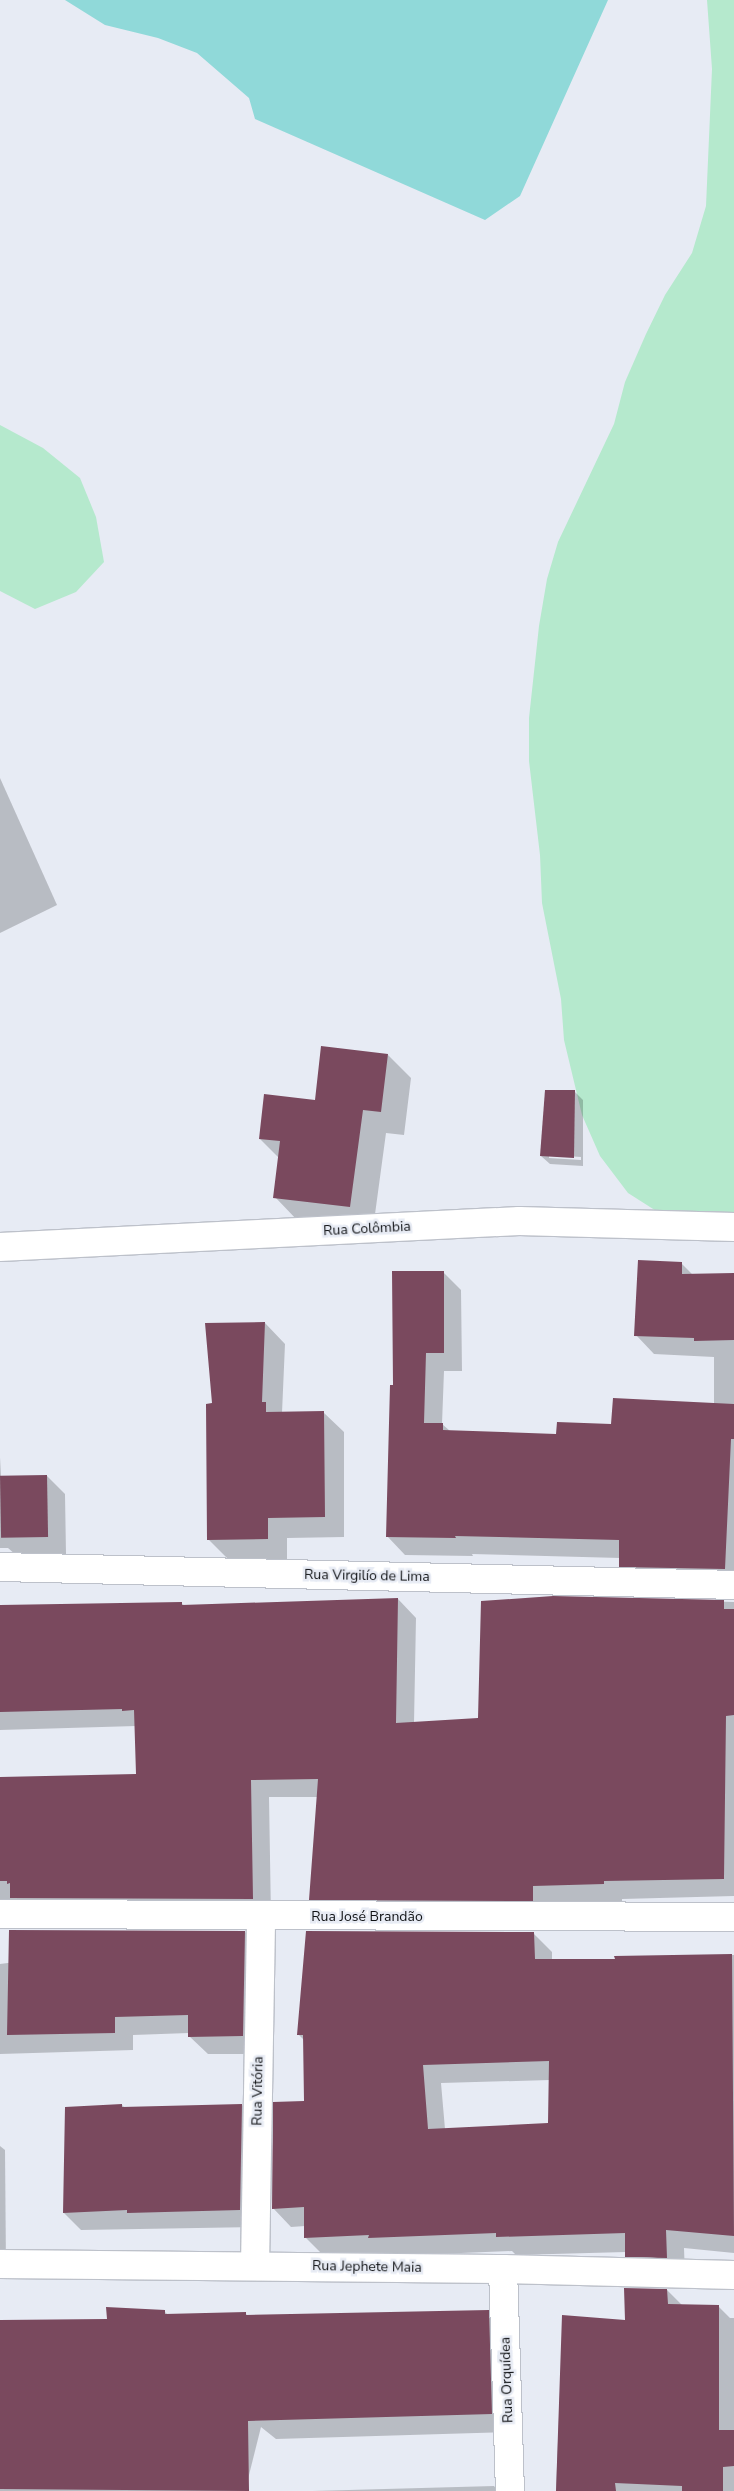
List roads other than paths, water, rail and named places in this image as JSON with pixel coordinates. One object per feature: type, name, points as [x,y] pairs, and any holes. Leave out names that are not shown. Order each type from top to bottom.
[{"type":"street","name":"Rua Colômbia","points":[[0,1247],[519,1221],[734,1227]]},
{"type":"street","name":"Rua Virgilío de Lima","points":[[0,1567],[734,1584]]},
{"type":"street","name":"Rua José Brandão","points":[[0,1914],[734,1917]]},
{"type":"street","name":"Rua Vitória","points":[[255,2266],[261,1916]]},
{"type":"street","name":"Rua Jephete Maia","points":[[0,2264],[503,2269],[734,2275]]},
{"type":"street","name":"Rua Orquídea","points":[[503,2269],[510,2491]]},
{"type":"water","points":[[65,0],[608,0],[520,196],[485,220],[255,119],[249,98],[197,53],[158,38],[105,25]]}]
